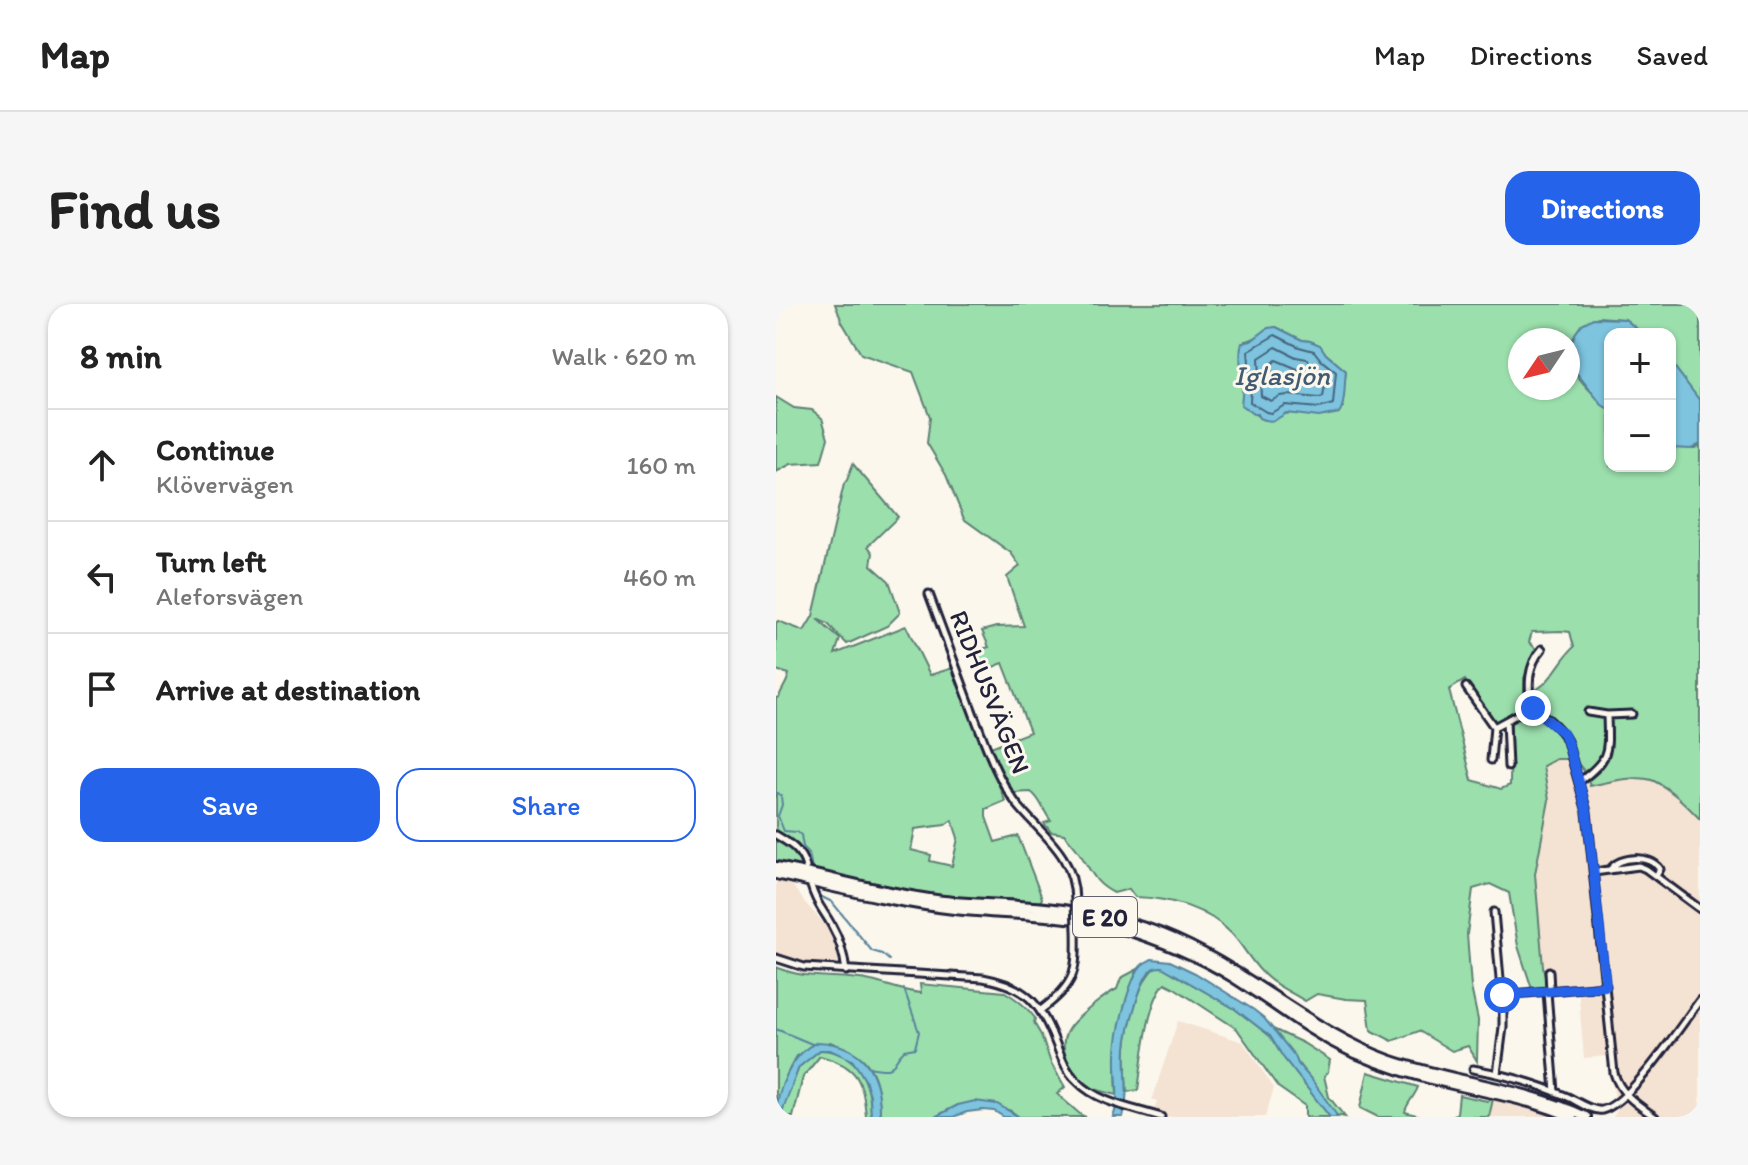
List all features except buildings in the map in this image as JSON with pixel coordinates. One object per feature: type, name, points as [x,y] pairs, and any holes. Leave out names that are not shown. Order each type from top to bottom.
[{"type":"highway","name":"E 20","points":[[776,867],[920,898],[1043,908],[1095,915],[1145,928],[1205,953],[1326,1030],[1388,1059],[1541,1099],[1586,1117]]},
{"type":"highway","name":"E 20","points":[[776,874],[917,904],[1049,915],[1105,924],[1144,935],[1218,968],[1322,1036],[1351,1051],[1416,1075],[1510,1096],[1572,1117]]},
{"type":"street","name":"RIDHUSVÄGEN","points":[[929,594],[997,774],[1018,805],[1051,839],[1064,858],[1072,881],[1076,964],[1070,982],[1058,997],[1041,1010]]},
{"type":"street","points":[[1531,707],[1529,674],[1542,649]]},
{"type":"street","points":[[1466,687],[1494,727],[1491,760]]},
{"type":"street","points":[[1494,727],[1531,707],[1563,733],[1567,741],[1587,812],[1614,1073],[1626,1095],[1655,1117]]},
{"type":"street","points":[[1588,712],[1632,714]]},
{"type":"street","points":[[1579,782],[1606,758],[1607,715]]},
{"type":"street","points":[[1506,721],[1508,767]]},
{"type":"street","points":[[776,835],[794,845],[806,867]]},
{"type":"street","points":[[1610,870],[1621,860],[1649,861],[1656,863],[1660,869],[1656,877]]},
{"type":"street","points":[[1594,872],[1639,866],[1700,909]]},
{"type":"street","points":[[811,886],[817,904],[839,941],[846,971]]},
{"type":"street","points":[[1494,912],[1503,1027],[1497,1074]]},
{"type":"street","points":[[776,958],[804,967],[995,980],[1017,988],[1041,1010],[1060,1057],[1070,1074],[1086,1089],[1146,1115],[1161,1117]]},
{"type":"street","points":[[1549,971],[1555,1092]]},
{"type":"street","points":[[1502,995],[1606,986]]},
{"type":"street","points":[[1473,1069],[1555,1092],[1599,1110],[1604,1109],[1633,1089],[1700,1000]]},
{"type":"shaded area","points":[[1556,759],[1574,759],[1585,772],[1590,786],[1621,779],[1652,780],[1676,796],[1700,819],[1700,1117],[1613,1117],[1620,1105],[1615,1098],[1607,1056],[1584,1058],[1578,985],[1547,986],[1535,874],[1549,800],[1543,766]]},
{"type":"shaded area","points":[[776,879],[790,882],[826,926],[839,951],[838,962],[833,965],[799,964],[776,955]]},
{"type":"shaded area","points":[[1178,1021],[1243,1042],[1274,1088],[1265,1117],[1152,1117],[1157,1101],[1152,1099]]},
{"type":"shaded area","points":[[1493,1099],[1526,1105],[1557,1117],[1489,1117]]},
{"type":"green space","points":[[835,304],[1700,304],[1700,401],[1676,369],[1676,328],[1636,328],[1625,319],[1598,317],[1579,328],[1508,328],[1508,400],[1580,400],[1580,379],[1604,404],[1604,472],[1676,472],[1676,448],[1695,448],[1700,444],[1700,819],[1673,793],[1654,781],[1631,778],[1590,786],[1585,772],[1574,759],[1556,759],[1543,766],[1549,800],[1535,874],[1547,986],[1532,989],[1518,946],[1509,893],[1490,884],[1473,889],[1467,934],[1471,987],[1478,1020],[1477,1061],[1468,1046],[1452,1051],[1419,1031],[1392,1041],[1371,1030],[1367,1000],[1317,994],[1305,1001],[1268,978],[1232,934],[1211,917],[1174,902],[1135,897],[1129,889],[1114,893],[1107,889],[1064,834],[1051,832],[1044,823],[1051,821],[1031,792],[1011,793],[988,748],[1030,732],[1003,663],[983,671],[975,651],[989,647],[982,631],[1024,626],[1007,577],[1020,566],[1011,553],[964,519],[946,475],[927,443],[930,417],[913,372],[861,354]],"holes":[[[1276,327],[1319,345],[1346,371],[1343,407],[1325,416],[1289,413],[1264,420],[1246,407],[1242,398],[1245,341]],[[1532,632],[1570,632],[1574,647],[1546,682],[1532,691],[1524,692],[1524,678],[1537,650],[1529,642]],[[1465,680],[1492,724],[1500,727],[1511,721],[1510,785],[1501,789],[1472,780],[1449,690]]]},
{"type":"green space","points":[[776,397],[794,408],[812,410],[822,418],[828,438],[821,462],[791,464],[776,472]]},
{"type":"green space","points":[[853,464],[898,517],[868,546],[873,553],[871,565],[889,581],[900,613],[887,626],[847,644],[828,624],[817,619],[840,639],[835,654],[906,626],[930,675],[953,668],[1005,801],[986,809],[995,842],[1018,836],[1042,898],[1040,903],[922,893],[776,862],[776,698],[789,674],[776,670],[776,623],[778,621],[804,631],[813,616]],"holes":[[[952,820],[958,838],[952,866],[930,861],[931,855],[911,850],[915,829],[945,825]]]},
{"type":"green space","points":[[776,967],[812,976],[859,979],[921,993],[920,984],[1005,992],[1035,1018],[1034,1023],[1051,1063],[1065,1087],[1057,1094],[1086,1117],[1019,1117],[1002,1108],[958,1105],[935,1117],[880,1117],[878,1090],[868,1065],[851,1051],[830,1042],[797,1056],[776,1106]]},
{"type":"green space","points":[[1156,967],[1162,967],[1235,1009],[1270,1036],[1330,1117],[1305,1117],[1305,1106],[1278,1087],[1237,1029],[1165,983],[1150,1018],[1138,1090],[1127,1092],[1129,1029],[1140,992]]},
{"type":"green space","points":[[1138,969],[1120,1031],[1116,1063],[1117,1095],[1085,1084],[1065,1055],[1064,1039],[1077,1019],[1117,989],[1121,978]]},
{"type":"green space","points":[[1273,1029],[1330,1060],[1324,1076],[1329,1097],[1345,1117],[1336,1115]]},
{"type":"green space","points":[[820,1050],[844,1056],[860,1071],[869,1092],[871,1117],[866,1117],[863,1093],[856,1076],[843,1065],[820,1056],[803,1077],[793,1117],[780,1117],[799,1067]]},
{"type":"green space","points":[[1368,1072],[1418,1087],[1405,1112],[1424,1117],[1378,1117],[1360,1108]]},
{"type":"green space","points":[[1459,1095],[1487,1101],[1493,1099],[1489,1117],[1451,1117],[1457,1113]]},
{"type":"water","points":[[1593,318],[1625,319],[1636,328],[1604,328],[1604,406],[1580,377],[1579,328]]},
{"type":"water","name":"Iglasjön","points":[[1276,327],[1320,345],[1346,371],[1344,399],[1339,413],[1319,417],[1286,413],[1270,421],[1259,418],[1241,405],[1242,343],[1251,341],[1268,328]]},
{"type":"water","points":[[1676,369],[1700,401],[1700,444],[1691,449],[1676,448]]},
{"type":"water","points":[[1152,959],[1170,961],[1195,973],[1264,1018],[1338,1117],[1330,1117],[1270,1036],[1235,1009],[1162,967],[1150,971],[1138,996],[1126,1048],[1125,1108],[1123,1117],[1113,1117],[1117,1095],[1116,1046],[1123,1011],[1138,970]]},
{"type":"water","points":[[818,1042],[847,1049],[867,1064],[877,1087],[880,1117],[871,1117],[870,1095],[865,1080],[852,1060],[830,1050],[820,1050],[799,1067],[780,1117],[776,1117],[782,1084],[793,1063]]},
{"type":"water","points":[[975,1101],[997,1104],[1019,1117],[1004,1117],[994,1111],[983,1110],[953,1117],[935,1117],[958,1105]]},
{"type":"waterway","points":[[776,792],[781,796],[778,816],[784,831],[801,835],[812,869]]},
{"type":"waterway","points":[[816,888],[820,896],[832,902],[872,951],[889,960]]},
{"type":"waterway","points":[[869,1067],[892,1067],[904,1050],[915,1048],[919,1032],[904,989]]},
{"type":"waterway","points":[[776,1029],[812,1044]]},
{"type":"route","points":[[1502,995],[1606,986],[1587,812],[1563,733],[1533,708]]}]
